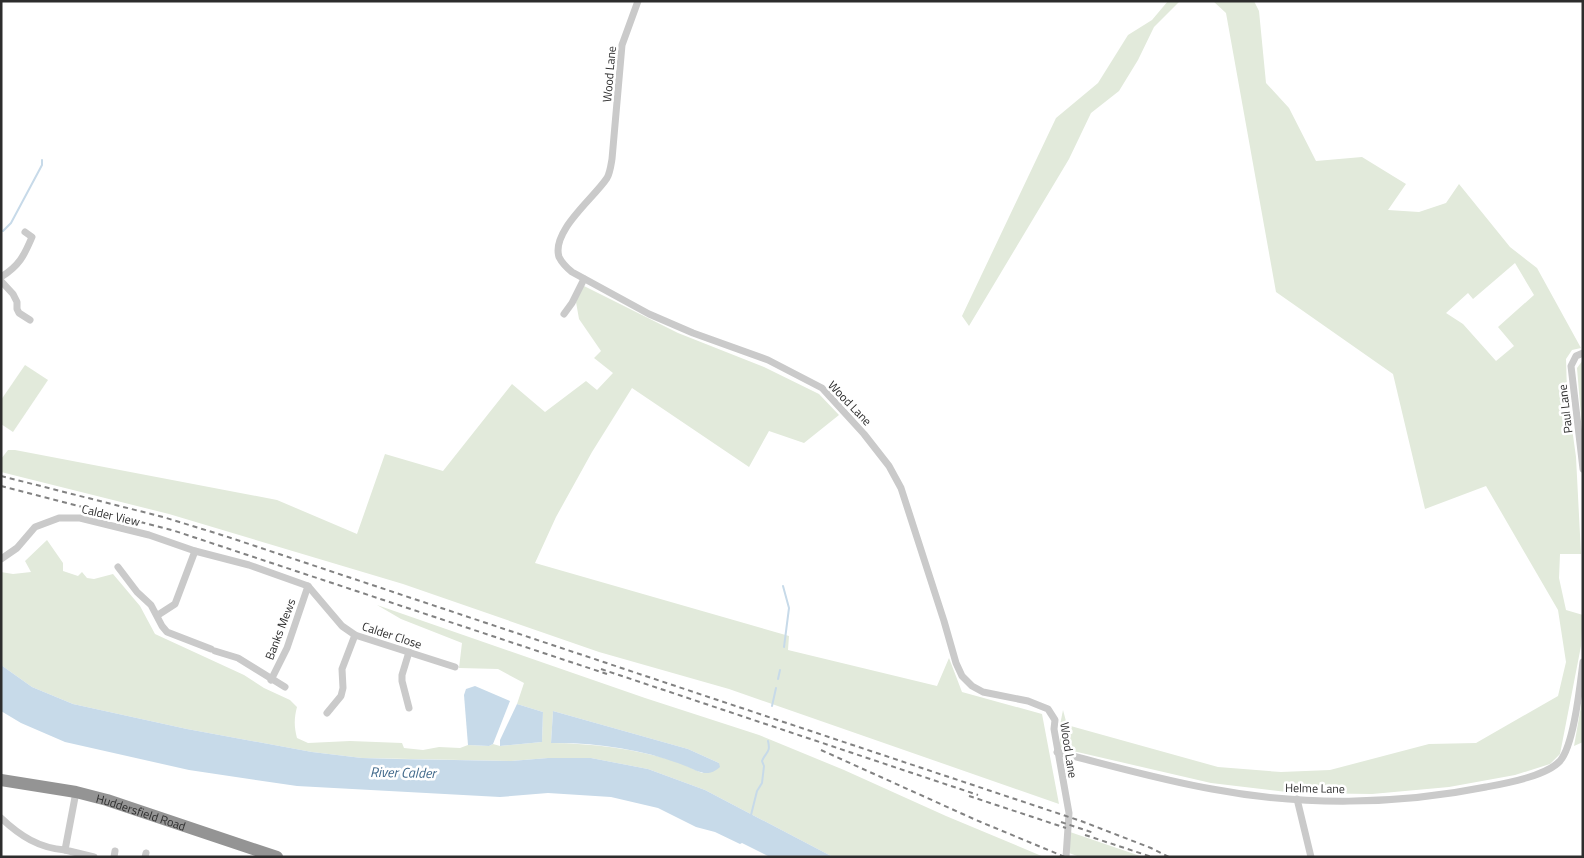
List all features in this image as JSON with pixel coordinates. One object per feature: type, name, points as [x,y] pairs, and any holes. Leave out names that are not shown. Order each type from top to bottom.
[{"type":"highway","name":"Huddersfield Road","points":[[1,780],[76,792],[166,818],[277,857]]},
{"type":"street","name":"Wood Lane","points":[[638,1],[622,45],[613,150],[608,177],[569,222],[559,243],[559,256],[564,265],[584,279],[649,314],[768,360],[822,388],[864,434],[889,466],[901,488],[956,663],[962,676],[972,686],[983,692],[1028,701],[1048,709],[1055,720],[1054,729],[1057,752],[1068,813],[1066,857]]},
{"type":"street","points":[[1,277],[17,266],[25,254],[32,237],[25,232]]},
{"type":"street","points":[[564,314],[584,279]]},
{"type":"street","points":[[1,280],[13,294],[17,302],[16,309],[30,320]]},
{"type":"street","name":"Paul Lane","points":[[1583,353],[1576,356],[1571,366],[1583,469]]},
{"type":"street","name":"Calder View","points":[[1,559],[17,548],[35,527],[59,518],[80,518],[149,535],[308,586]]},
{"type":"street","points":[[158,615],[175,604],[195,551]]},
{"type":"street","points":[[118,567],[137,592],[151,605],[167,632],[238,658],[284,687]]},
{"type":"street","name":"Calder Close","points":[[308,586],[342,626],[355,635],[455,668]]},
{"type":"street","name":"Banks Mews","points":[[271,680],[287,648],[308,586]]},
{"type":"street","points":[[327,713],[341,696],[343,688],[342,669],[355,635]]},
{"type":"street","points":[[409,708],[402,674],[410,652]]},
{"type":"street","name":"Helme Lane","points":[[1057,752],[1212,789],[1278,799],[1404,799],[1454,794],[1507,783],[1553,767],[1566,752],[1577,704],[1583,662]]},
{"type":"street","points":[[65,850],[76,792]]},
{"type":"street","points":[[1297,799],[1311,857]]},
{"type":"street","points":[[1,818],[14,830],[31,841],[52,849],[94,857]]},
{"type":"green space","points":[[1168,1],[1180,1],[1154,27],[1138,60],[1119,91],[1091,113],[1069,159],[969,326],[962,316],[1056,118],[1098,83],[1128,35],[1152,20]]},
{"type":"green space","points":[[1213,1],[1254,1],[1259,11],[1266,83],[1289,108],[1316,161],[1362,157],[1406,184],[1388,210],[1419,212],[1446,203],[1459,184],[1510,247],[1537,268],[1581,348],[1572,350],[1566,359],[1567,392],[1576,457],[1581,554],[1560,554],[1559,578],[1566,610],[1583,615],[1581,646],[1560,754],[1550,764],[1515,775],[1449,787],[1372,794],[1295,793],[1211,783],[1060,748],[1060,725],[1063,710],[1067,725],[1218,767],[1281,772],[1330,770],[1429,744],[1476,743],[1558,696],[1566,662],[1558,610],[1486,486],[1425,509],[1393,374],[1276,292],[1226,13]],"holes":[[[1515,263],[1534,295],[1498,327],[1514,346],[1496,361],[1463,324],[1446,313],[1468,293],[1473,299]]]},
{"type":"green space","points":[[582,285],[678,333],[764,367],[819,394],[839,415],[804,443],[769,431],[749,467],[632,388],[592,452],[556,517],[535,563],[789,636],[788,650],[937,686],[949,658],[962,692],[1042,714],[1059,804],[729,689],[599,652],[403,584],[169,514],[1,472],[1,459],[8,450],[15,450],[277,500],[357,534],[385,454],[443,471],[512,384],[545,412],[586,381],[597,390],[613,373],[594,358],[601,351],[579,319],[576,302]]},
{"type":"green space","points":[[1583,360],[1583,441],[1577,368]]},
{"type":"green space","points":[[25,365],[48,380],[13,432],[1,424],[1,400]]},
{"type":"green space","points":[[47,540],[63,563],[63,571],[78,576],[82,572],[87,578],[94,579],[113,574],[140,606],[155,634],[244,675],[264,688],[290,700],[297,707],[295,730],[297,738],[308,743],[350,741],[402,743],[404,748],[423,750],[439,747],[460,748],[468,745],[489,746],[493,744],[500,746],[542,742],[543,712],[517,704],[524,683],[498,669],[459,668],[462,643],[401,619],[377,605],[645,698],[759,735],[1044,857],[833,857],[705,790],[648,769],[591,758],[548,758],[511,761],[362,758],[312,752],[187,729],[73,704],[32,687],[1,665],[1,572],[13,574],[31,572],[25,561]],"holes":[[[553,711],[688,749],[719,763],[702,773],[674,761],[629,750],[581,744],[551,743]]]},
{"type":"green space","points":[[1583,695],[1583,742],[1574,746]]},
{"type":"green space","points":[[1070,832],[1143,857],[1080,857],[1069,853]]},
{"type":"water","name":"River Calder","points":[[1,665],[32,687],[73,704],[187,729],[312,752],[362,758],[397,759],[511,761],[548,758],[591,758],[648,769],[705,790],[833,857],[770,857],[715,832],[696,827],[658,808],[611,797],[548,793],[500,797],[297,786],[189,770],[65,742],[21,723],[1,711]]},
{"type":"water","points":[[475,686],[510,701],[493,744],[489,746],[468,745],[464,695],[466,689]]},
{"type":"water","points":[[517,704],[543,712],[542,742],[500,746],[500,740]]},
{"type":"water","points":[[553,711],[688,749],[719,763],[720,767],[712,772],[705,773],[656,756],[621,748],[551,743]]},
{"type":"waterway","points":[[3,231],[11,223],[42,165],[42,160]]},
{"type":"waterway","points":[[783,586],[789,608],[784,647]]},
{"type":"waterway","points":[[778,679],[780,670]]},
{"type":"waterway","points":[[772,706],[776,688]]},
{"type":"waterway","points":[[751,815],[757,791],[762,783],[764,766],[762,761],[768,750],[768,741]]},
{"type":"railway","points":[[1,476],[163,517],[225,536],[1081,821],[1151,848],[1169,857]]},
{"type":"railway","points":[[1,486],[175,531],[607,674]]},
{"type":"railway","points":[[601,669],[978,795]]},
{"type":"railway","points":[[821,750],[976,820],[1065,857]]},
{"type":"railway","points":[[969,796],[1066,828]]},
{"type":"railway","points":[[1061,822],[1094,833]]},
{"type":"railway","points":[[1085,835],[1152,857]]}]
